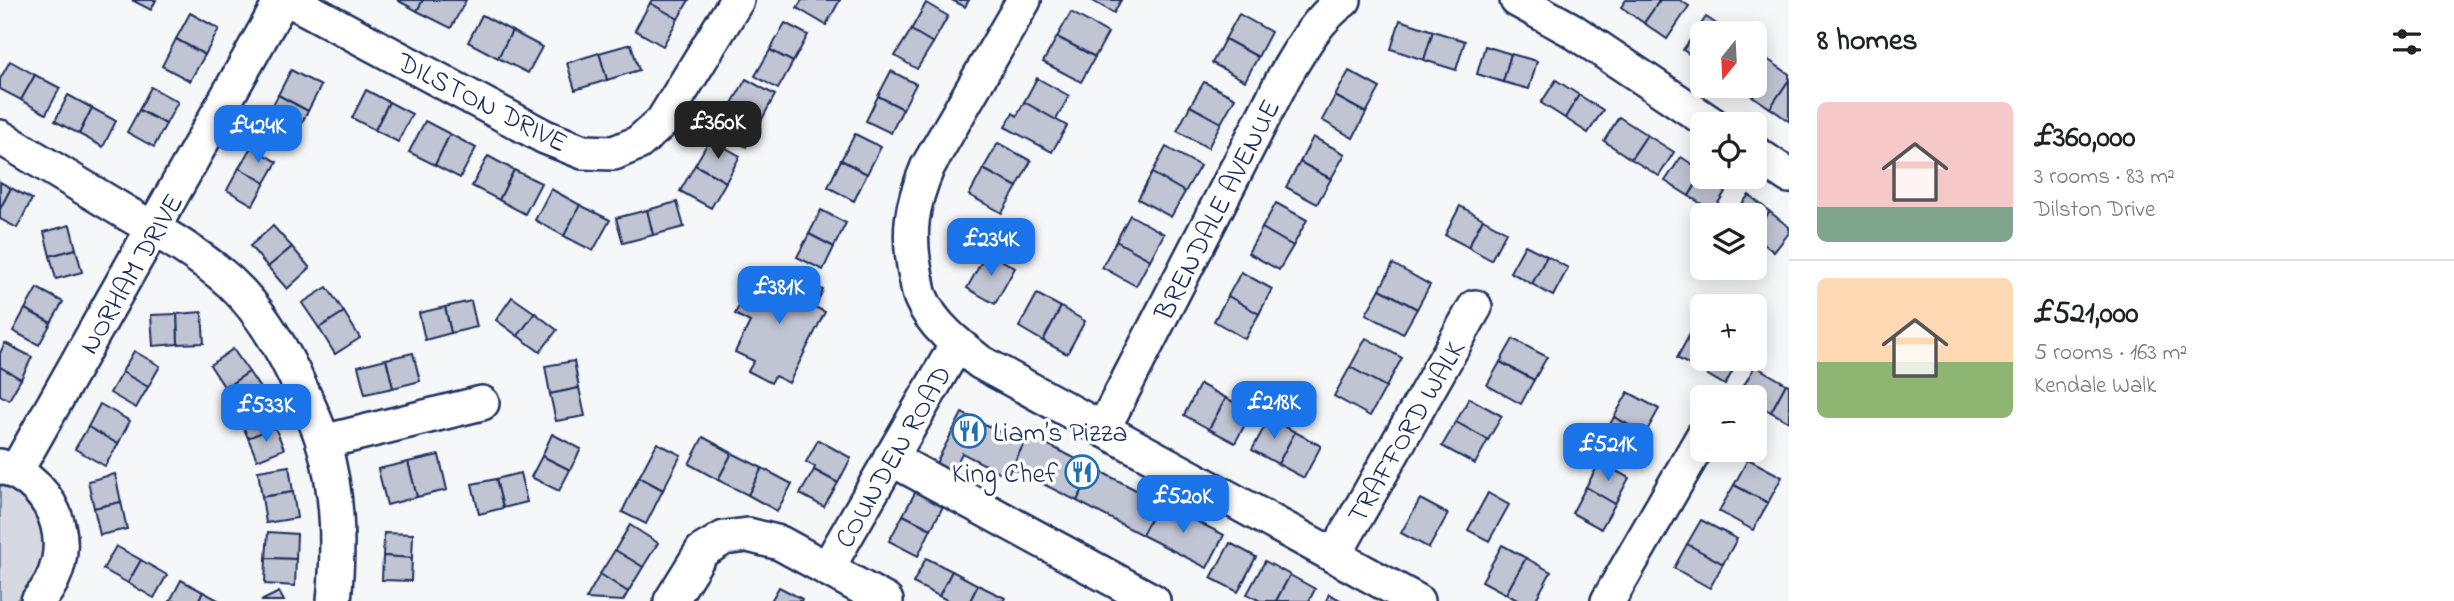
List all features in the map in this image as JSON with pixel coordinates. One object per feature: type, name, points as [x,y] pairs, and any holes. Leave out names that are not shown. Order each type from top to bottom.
[{"type":"street","name":"NORHAM DRIVE","points":[[8,469],[154,229],[282,0]]},
{"type":"street","name":"DILSTON DRIVE","points":[[290,0],[545,137],[583,152],[614,153],[638,143],[662,122],[737,0]]},
{"type":"street","points":[[1024,0],[928,166],[918,190],[911,216],[910,236],[921,298],[937,322],[957,344],[980,362],[1417,601]]},
{"type":"street","name":"BRENDALE AVENUE","points":[[1103,429],[1284,77],[1309,36],[1332,8],[1344,0]]},
{"type":"street","points":[[1517,0],[1570,29],[1694,112]]},
{"type":"street","points":[[0,137],[154,229],[230,283],[262,320],[284,354],[323,442],[337,517],[339,550],[334,601]]},
{"type":"street","points":[[1767,161],[1789,176]]},
{"type":"street","name":"TRAFFORD WALK","points":[[1334,556],[1475,307]]},
{"type":"street","name":"COUNDEN ROAD","points":[[827,569],[957,344]]},
{"type":"street","points":[[323,442],[482,403]]},
{"type":"street","points":[[890,458],[1153,601]]},
{"type":"street","points":[[1608,601],[1690,459]]},
{"type":"street","points":[[8,469],[42,492],[58,521],[61,555],[53,597]]},
{"type":"street","points":[[671,601],[702,551],[724,538],[748,535],[780,543],[886,601]]},
{"type":"shaded area","points":[[0,479],[35,504],[45,529],[45,559],[33,587],[16,601],[0,601]]},
{"type":"building","points":[[132,0],[156,0],[151,10]]},
{"type":"building","points":[[397,0],[423,0],[417,11]]},
{"type":"building","points":[[423,0],[466,0],[451,28],[417,11]]},
{"type":"building","points":[[652,0],[689,0],[678,19],[650,3]]},
{"type":"building","points":[[802,0],[840,0],[826,25],[797,8]]},
{"type":"building","points":[[952,0],[969,0],[965,7]]},
{"type":"building","points":[[1091,0],[1121,0],[1114,13]]},
{"type":"building","points":[[1626,0],[1660,0],[1644,23],[1621,7]]},
{"type":"building","points":[[1660,0],[1680,0],[1689,6],[1667,39],[1644,23]]},
{"type":"building","points":[[650,3],[678,19],[663,46],[635,30]]},
{"type":"building","points":[[926,3],[948,16],[933,43],[911,30]]},
{"type":"building","points":[[1071,12],[1108,33],[1095,57],[1057,37]]},
{"type":"building","points":[[190,13],[219,29],[205,55],[176,39]]},
{"type":"building","points":[[1239,14],[1271,32],[1258,57],[1225,39]]},
{"type":"building","points":[[482,15],[512,31],[498,58],[468,42]]},
{"type":"building","points":[[1400,20],[1433,31],[1424,60],[1391,49]]},
{"type":"building","points":[[785,23],[808,35],[793,62],[770,50]]},
{"type":"building","points":[[911,30],[933,43],[917,69],[895,56]]},
{"type":"building","points":[[512,31],[542,47],[528,73],[498,58]]},
{"type":"building","points":[[1433,31],[1465,41],[1456,70],[1424,60]]},
{"type":"building","points":[[1057,37],[1095,57],[1081,82],[1043,62]]},
{"type":"building","points":[[176,39],[205,55],[190,81],[162,66]]},
{"type":"building","points":[[1225,39],[1258,57],[1245,81],[1212,63]]},
{"type":"building","points":[[1690,40],[1690,55],[1683,50]]},
{"type":"building","points":[[631,44],[639,70],[607,80],[599,53]]},
{"type":"building","points":[[1485,46],[1511,54],[1503,82],[1477,74]]},
{"type":"building","points":[[770,50],[793,62],[778,89],[755,76]]},
{"type":"building","points":[[599,53],[607,80],[575,90],[567,63]]},
{"type":"building","points":[[1511,54],[1537,61],[1529,89],[1503,82]]},
{"type":"building","points":[[1768,60],[1789,74],[1789,80],[1770,108],[1755,98],[1768,98]]},
{"type":"building","points":[[10,61],[35,75],[21,100],[0,89],[0,79]]},
{"type":"building","points":[[291,70],[321,86],[308,111],[278,95]]},
{"type":"building","points":[[891,71],[916,84],[903,109],[878,96]]},
{"type":"building","points":[[1349,71],[1380,88],[1366,113],[1335,96]]},
{"type":"building","points":[[35,75],[60,88],[46,114],[21,100]]},
{"type":"building","points":[[1037,78],[1069,96],[1056,120],[1024,102]]},
{"type":"building","points":[[746,79],[775,95],[761,121],[731,105]]},
{"type":"building","points":[[1556,80],[1579,95],[1565,118],[1541,103]]},
{"type":"building","points":[[1789,80],[1789,121],[1770,108]]},
{"type":"building","points":[[1204,82],[1235,98],[1221,123],[1190,106]]},
{"type":"building","points":[[151,87],[178,102],[166,124],[139,110]]},
{"type":"building","points":[[366,90],[389,102],[375,130],[352,118]]},
{"type":"building","points":[[68,95],[92,108],[79,134],[55,121]]},
{"type":"building","points":[[278,95],[308,111],[295,136],[265,121]]},
{"type":"building","points":[[1579,95],[1603,110],[1588,133],[1565,118]]},
{"type":"building","points":[[878,96],[903,109],[891,133],[866,121]]},
{"type":"building","points":[[1335,96],[1366,113],[1353,138],[1322,120]]},
{"type":"building","points":[[389,102],[412,114],[398,142],[375,130]]},
{"type":"building","points":[[1024,102],[1067,126],[1052,152],[1005,127],[1013,113],[1017,116]]},
{"type":"building","points":[[731,105],[761,121],[746,147],[717,130]]},
{"type":"building","points":[[1190,106],[1221,123],[1208,148],[1177,131]]},
{"type":"building","points":[[92,108],[116,121],[103,147],[79,134]]},
{"type":"building","points":[[139,110],[166,124],[154,147],[127,132]]},
{"type":"building","points":[[1619,117],[1647,135],[1631,159],[1604,141]]},
{"type":"building","points":[[425,121],[450,134],[435,165],[409,152]]},
{"type":"building","points":[[450,134],[476,148],[460,178],[435,165]]},
{"type":"building","points":[[855,134],[881,147],[867,174],[841,160]]},
{"type":"building","points":[[1647,135],[1674,152],[1659,176],[1631,159]]},
{"type":"building","points":[[1313,137],[1345,154],[1331,179],[1300,162]]},
{"type":"building","points":[[710,139],[740,156],[726,182],[695,165]]},
{"type":"building","points":[[998,143],[1031,161],[1017,187],[983,169]]},
{"type":"building","points":[[251,147],[277,162],[265,183],[239,168]]},
{"type":"building","points":[[1166,147],[1200,166],[1185,192],[1152,173]]},
{"type":"building","points":[[488,156],[514,170],[499,200],[472,186]]},
{"type":"building","points":[[1681,157],[1690,163],[1690,189],[1693,189],[1689,196],[1665,181]]},
{"type":"building","points":[[841,160],[867,174],[854,201],[828,187]]},
{"type":"building","points":[[1300,162],[1331,179],[1317,204],[1286,187]]},
{"type":"building","points":[[695,165],[726,182],[711,208],[680,191]]},
{"type":"building","points":[[239,168],[265,183],[253,205],[227,190]]},
{"type":"building","points":[[983,169],[1017,187],[1002,213],[969,195]]},
{"type":"building","points":[[514,170],[541,183],[525,214],[499,200]]},
{"type":"building","points":[[1152,173],[1185,192],[1171,217],[1138,199]]},
{"type":"building","points":[[0,182],[11,188],[0,209]]},
{"type":"building","points":[[11,188],[32,199],[17,228],[0,219],[0,209]]},
{"type":"building","points":[[551,189],[580,205],[564,236],[535,220]]},
{"type":"building","points":[[1693,189],[1727,189],[1718,203],[1700,203],[1689,196]]},
{"type":"building","points":[[1749,195],[1759,203],[1743,203]]},
{"type":"building","points":[[677,202],[684,227],[653,235],[647,210]]},
{"type":"building","points":[[1276,203],[1307,220],[1293,246],[1262,228]]},
{"type":"building","points":[[580,205],[610,220],[593,251],[564,236]]},
{"type":"building","points":[[1460,206],[1483,219],[1468,247],[1445,235]]},
{"type":"building","points":[[647,210],[653,235],[623,243],[616,218]]},
{"type":"building","points":[[821,210],[846,223],[834,247],[809,234]]},
{"type":"building","points":[[1770,212],[1789,227],[1789,233],[1774,252],[1767,246],[1767,216]]},
{"type":"building","points":[[1130,215],[1164,234],[1150,260],[1116,241]]},
{"type":"building","points":[[1483,219],[1506,232],[1491,260],[1468,247]]},
{"type":"building","points":[[70,225],[76,249],[50,256],[44,232]]},
{"type":"building","points":[[273,226],[292,247],[268,267],[250,246]]},
{"type":"building","points":[[1262,228],[1293,246],[1279,270],[1248,253]]},
{"type":"building","points":[[809,234],[834,247],[823,270],[797,257]]},
{"type":"building","points":[[1116,241],[1150,260],[1136,286],[1102,267]]},
{"type":"building","points":[[1525,245],[1547,256],[1532,284],[1510,272]]},
{"type":"building","points":[[292,247],[310,268],[287,289],[268,267]]},
{"type":"building","points":[[76,249],[82,272],[56,279],[50,256]]},
{"type":"building","points":[[987,252],[1015,268],[995,304],[967,288]]},
{"type":"building","points":[[1547,256],[1568,268],[1553,296],[1532,284]]},
{"type":"building","points":[[1393,264],[1430,285],[1417,309],[1380,289]]},
{"type":"building","points":[[783,269],[823,290],[815,307],[825,312],[789,383],[775,376],[771,383],[748,371],[754,361],[735,352],[750,322],[735,314],[750,283],[770,293]]},
{"type":"building","points":[[1241,272],[1272,289],[1259,314],[1228,296]]},
{"type":"building","points":[[327,287],[344,312],[319,328],[302,303]]},
{"type":"building","points":[[37,288],[63,302],[51,323],[25,309]]},
{"type":"building","points":[[1380,289],[1417,309],[1403,334],[1366,314]]},
{"type":"building","points":[[1037,294],[1061,307],[1043,341],[1019,327]]},
{"type":"building","points":[[1228,296],[1259,314],[1245,339],[1214,321]]},
{"type":"building","points":[[512,297],[535,313],[518,336],[496,320]]},
{"type":"building","points":[[471,301],[477,327],[451,333],[445,307]]},
{"type":"building","points":[[445,307],[451,333],[425,340],[419,313]]},
{"type":"building","points":[[1061,307],[1085,321],[1067,354],[1043,341]]},
{"type":"building","points":[[25,309],[51,323],[39,345],[13,331]]},
{"type":"building","points":[[202,312],[204,343],[178,344],[177,314]]},
{"type":"building","points":[[344,312],[360,338],[335,354],[319,328]]},
{"type":"building","points":[[535,313],[557,330],[540,352],[518,336]]},
{"type":"building","points":[[177,314],[178,344],[153,346],[151,315]]},
{"type":"building","points":[[1690,334],[1690,365],[1677,358]]},
{"type":"building","points":[[1366,338],[1402,358],[1386,387],[1350,367]]},
{"type":"building","points":[[1513,339],[1547,357],[1534,380],[1500,362]]},
{"type":"building","points":[[5,343],[32,357],[21,379],[0,367],[0,353]]},
{"type":"building","points":[[233,349],[249,372],[225,388],[210,365]]},
{"type":"building","points":[[134,351],[160,366],[148,387],[122,372]]},
{"type":"building","points":[[413,353],[420,381],[393,388],[386,359]]},
{"type":"building","points":[[386,359],[393,388],[365,394],[358,366]]},
{"type":"building","points":[[574,361],[579,388],[550,394],[545,366]]},
{"type":"building","points":[[1500,362],[1534,380],[1521,404],[1487,385]]},
{"type":"building","points":[[0,367],[21,379],[9,400],[0,395]]},
{"type":"building","points":[[1350,367],[1386,387],[1370,416],[1334,396]]},
{"type":"building","points":[[1701,371],[1733,371],[1725,385]]},
{"type":"building","points":[[1752,371],[1764,371],[1786,384],[1771,412],[1767,410],[1767,385],[1744,385]]},
{"type":"building","points":[[122,372],[148,387],[136,408],[110,393]]},
{"type":"building","points":[[249,372],[264,394],[241,410],[225,388]]},
{"type":"building","points":[[1200,384],[1226,398],[1209,429],[1184,415]]},
{"type":"building","points":[[1786,384],[1789,385],[1789,422],[1771,412]]},
{"type":"building","points":[[579,388],[585,416],[556,421],[550,394]]},
{"type":"building","points":[[1628,392],[1659,409],[1645,434],[1614,417]]},
{"type":"building","points":[[1226,398],[1252,412],[1235,443],[1209,429]]},
{"type":"building","points":[[1469,398],[1502,416],[1488,440],[1456,422]]},
{"type":"building","points":[[100,404],[130,421],[118,444],[88,427]]},
{"type":"building","points":[[266,406],[275,427],[248,438],[239,417]]},
{"type":"building","points":[[962,413],[1024,444],[1007,476],[962,453],[949,479],[932,471]]},
{"type":"building","points":[[1614,417],[1645,434],[1631,459],[1600,442]]},
{"type":"building","points":[[1269,418],[1295,432],[1278,464],[1252,450]]},
{"type":"building","points":[[1456,422],[1488,440],[1475,464],[1442,446]]},
{"type":"building","points":[[88,427],[118,444],[105,466],[75,449]]},
{"type":"building","points":[[275,427],[284,449],[257,460],[248,438]]},
{"type":"building","points":[[1295,432],[1321,446],[1304,478],[1278,464]]},
{"type":"building","points":[[552,434],[581,449],[570,470],[542,456]]},
{"type":"building","points":[[1029,435],[1094,468],[1077,501],[1011,468]]},
{"type":"building","points":[[703,437],[732,453],[718,480],[689,464]]},
{"type":"building","points":[[818,440],[851,458],[838,483],[814,470],[815,467],[806,462]]},
{"type":"building","points":[[657,443],[681,455],[663,490],[639,477]]},
{"type":"building","points":[[732,453],[762,468],[748,495],[718,480]]},
{"type":"building","points":[[439,455],[447,490],[417,497],[408,462]]},
{"type":"building","points":[[542,456],[570,470],[559,491],[531,477]]},
{"type":"building","points":[[408,462],[417,497],[387,505],[378,469]]},
{"type":"building","points":[[1600,462],[1629,478],[1615,504],[1586,487]]},
{"type":"building","points":[[1746,462],[1754,462],[1782,477],[1768,503],[1734,485]]},
{"type":"building","points":[[289,466],[293,492],[262,497],[258,471]]},
{"type":"building","points":[[762,468],[792,484],[777,511],[748,495]]},
{"type":"building","points":[[1094,468],[1159,502],[1142,535],[1077,501]]},
{"type":"building","points":[[814,470],[838,483],[824,507],[800,494]]},
{"type":"building","points":[[520,473],[527,502],[503,508],[496,479]]},
{"type":"building","points":[[115,474],[121,502],[94,508],[88,481]]},
{"type":"building","points":[[639,477],[663,490],[646,524],[622,512]]},
{"type":"building","points":[[496,479],[503,508],[479,514],[472,484]]},
{"type":"building","points":[[1734,485],[1768,503],[1753,530],[1719,511]]},
{"type":"building","points":[[1586,487],[1615,504],[1601,529],[1572,513]]},
{"type":"building","points":[[917,489],[945,503],[931,529],[903,515]]},
{"type":"building","points":[[293,492],[297,518],[266,523],[262,497]]},
{"type":"building","points":[[1488,493],[1509,505],[1489,541],[1468,530]]},
{"type":"building","points":[[1420,499],[1448,514],[1429,548],[1401,533]]},
{"type":"building","points":[[121,502],[127,529],[100,535],[94,508]]},
{"type":"building","points":[[1159,502],[1224,535],[1207,568],[1142,535]]},
{"type":"building","points":[[903,515],[931,529],[918,556],[889,541]]},
{"type":"building","points":[[1701,520],[1737,539],[1723,564],[1687,544]]},
{"type":"building","points":[[630,525],[658,543],[643,567],[615,550]]},
{"type":"building","points":[[268,532],[297,534],[296,559],[266,558]]},
{"type":"building","points":[[384,533],[413,534],[412,558],[383,556]]},
{"type":"building","points":[[1230,543],[1256,557],[1238,592],[1211,578]]},
{"type":"building","points":[[1687,544],[1723,564],[1710,588],[1674,568]]},
{"type":"building","points":[[1502,545],[1526,558],[1506,594],[1482,581]]},
{"type":"building","points":[[116,546],[141,560],[128,583],[103,569]]},
{"type":"building","points":[[615,550],[643,567],[628,592],[600,574]]},
{"type":"building","points":[[383,556],[412,558],[411,581],[382,580]]},
{"type":"building","points":[[266,558],[296,559],[295,586],[265,584]]},
{"type":"building","points":[[926,558],[952,571],[939,596],[913,583]]},
{"type":"building","points":[[1526,558],[1551,572],[1535,601],[1519,601],[1506,594]]},
{"type":"building","points":[[141,560],[167,575],[154,598],[128,583]]},
{"type":"building","points":[[1265,561],[1290,575],[1276,601],[1260,601],[1247,594]]},
{"type":"building","points":[[952,571],[978,585],[970,601],[949,601],[939,596]]},
{"type":"building","points":[[600,574],[628,592],[623,601],[586,599]]},
{"type":"building","points":[[1290,575],[1315,589],[1309,601],[1276,601]]},
{"type":"building","points":[[181,580],[203,592],[198,601],[170,601]]},
{"type":"building","points":[[978,585],[1005,598],[1003,601],[970,601]]},
{"type":"building","points":[[779,587],[802,599],[801,601],[771,601]]},
{"type":"building","points":[[203,592],[220,601],[198,601]]},
{"type":"building","points":[[279,592],[284,601],[261,601]]},
{"type":"building","points":[[1329,594],[1342,601],[1326,601]]},
{"type":"place","name":"Liam’s Pizza","points":[[969,431]]},
{"type":"place","name":"King Chef","points":[[1082,472]]}]
